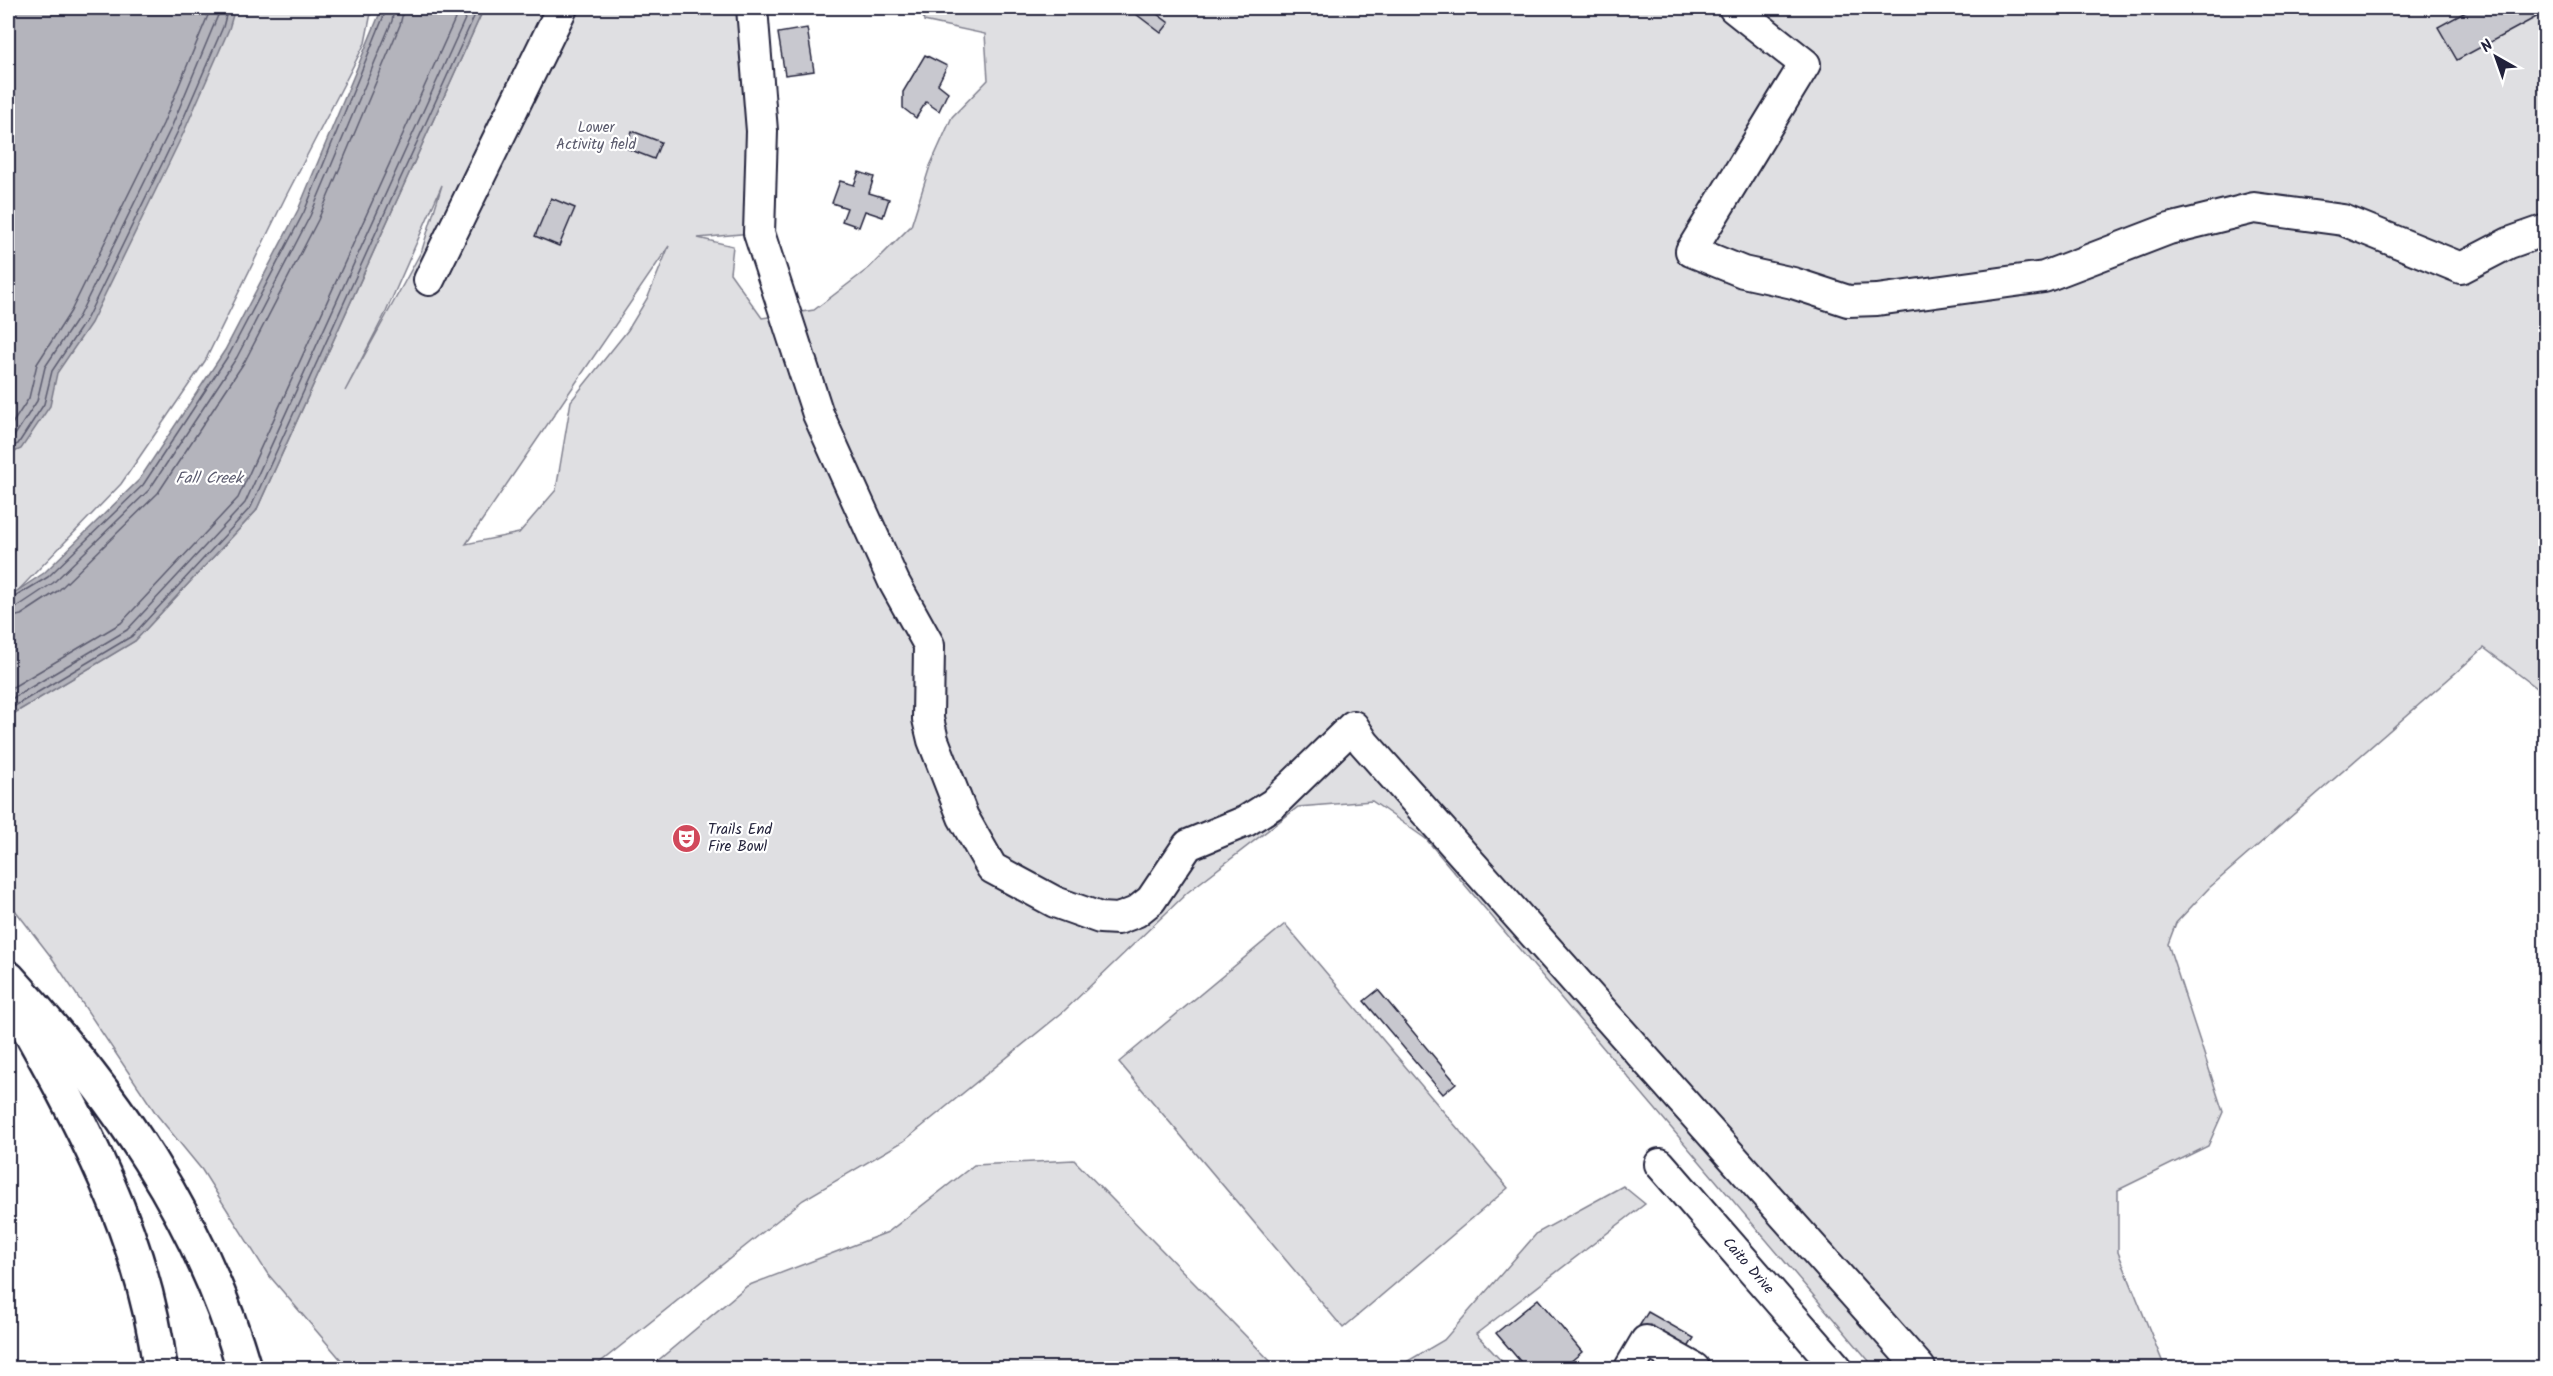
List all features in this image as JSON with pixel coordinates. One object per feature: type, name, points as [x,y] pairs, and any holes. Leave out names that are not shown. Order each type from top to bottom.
[{"type":"highway","points":[[8,978],[57,1031],[147,1153],[202,1255],[234,1335],[244,1368]]},
{"type":"highway","points":[[8,992],[72,1105],[104,1170],[134,1248],[160,1364]]},
{"type":"street","points":[[429,280],[562,8]]},
{"type":"street","points":[[752,8],[762,131],[759,233],[818,414],[894,582],[929,645],[928,719],[933,740],[963,817],[992,868],[1055,902],[1100,918],[1118,919],[1136,912],[1156,893],[1188,845],[1246,821],[1273,804],[1353,726],[1364,742],[1920,1368]]},
{"type":"street","points":[[1734,8],[1805,64],[1691,251],[1743,272],[1793,283],[1848,301],[1905,297],[2044,277],[2169,229],[2254,208],[2343,219],[2461,268],[2509,243],[2546,230]]},
{"type":"street","name":"Caito Drive","points":[[1659,1164],[1837,1368]]},
{"type":"street","points":[[1630,1368],[1646,1341],[1694,1368]]},
{"type":"green space","points":[[8,8],[372,8],[365,43],[286,196],[205,361],[121,484],[8,601]]},
{"type":"green space","name":"Lower Activity field","points":[[484,8],[749,8],[751,233],[698,238],[733,246],[730,273],[762,318],[814,310],[869,268],[911,226],[930,166],[952,117],[988,80],[985,34],[924,21],[922,8],[2545,8],[2545,694],[2484,648],[2209,888],[2176,923],[2168,944],[2223,1112],[2208,1146],[2118,1190],[2118,1252],[2165,1368],[1875,1368],[1426,839],[1372,801],[1298,807],[1188,892],[1063,1012],[904,1141],[803,1200],[593,1368],[348,1368],[267,1273],[202,1170],[157,1115],[52,958],[8,901],[8,717],[135,641],[256,511]],"holes":[[[442,185],[422,250],[345,391],[386,312]],[[669,246],[648,297],[628,330],[571,401],[556,490],[519,533],[466,544]]]},
{"type":"green space","points":[[1285,924],[1508,1188],[1343,1328],[1119,1062]]},
{"type":"green space","points":[[1074,1160],[1277,1368],[649,1368],[747,1286],[888,1232],[974,1165]]},
{"type":"green space","points":[[1623,1186],[1645,1204],[1476,1334],[1508,1368],[1396,1368],[1444,1340],[1537,1233]]},
{"type":"water","points":[[8,8],[235,8],[229,29],[183,134],[91,323],[57,373],[50,406],[21,449],[10,454],[8,451]]},
{"type":"water","name":"Fall Creek","points":[[382,8],[484,8],[256,511],[135,641],[8,717],[8,597],[44,573],[139,480],[225,350],[298,210]]},
{"type":"building","points":[[1128,8],[1149,8],[1169,23],[1161,33]]},
{"type":"building","points":[[2473,8],[2546,9],[2540,12],[2542,14],[2457,60],[2438,27]]},
{"type":"building","points":[[807,28],[814,71],[785,75],[778,33]]},
{"type":"building","points":[[925,55],[947,66],[938,84],[948,92],[939,111],[926,102],[916,118],[903,108],[903,92]]},
{"type":"building","points":[[632,131],[661,142],[654,159],[626,148]]},
{"type":"building","points":[[859,172],[874,177],[869,193],[889,199],[883,217],[865,211],[859,227],[842,221],[847,208],[832,203],[840,181],[854,185]]},
{"type":"building","points":[[551,198],[575,208],[559,246],[535,236]]},
{"type":"building","points":[[1378,990],[1456,1083],[1443,1094],[1364,1001]]},
{"type":"building","points":[[1538,1299],[1582,1352],[1563,1368],[1526,1368],[1496,1333]]},
{"type":"building","points":[[1648,1312],[1694,1338],[1684,1354],[1638,1328]]},
{"type":"place","name":"Trails End Fire Bowl","points":[[687,839]]}]
